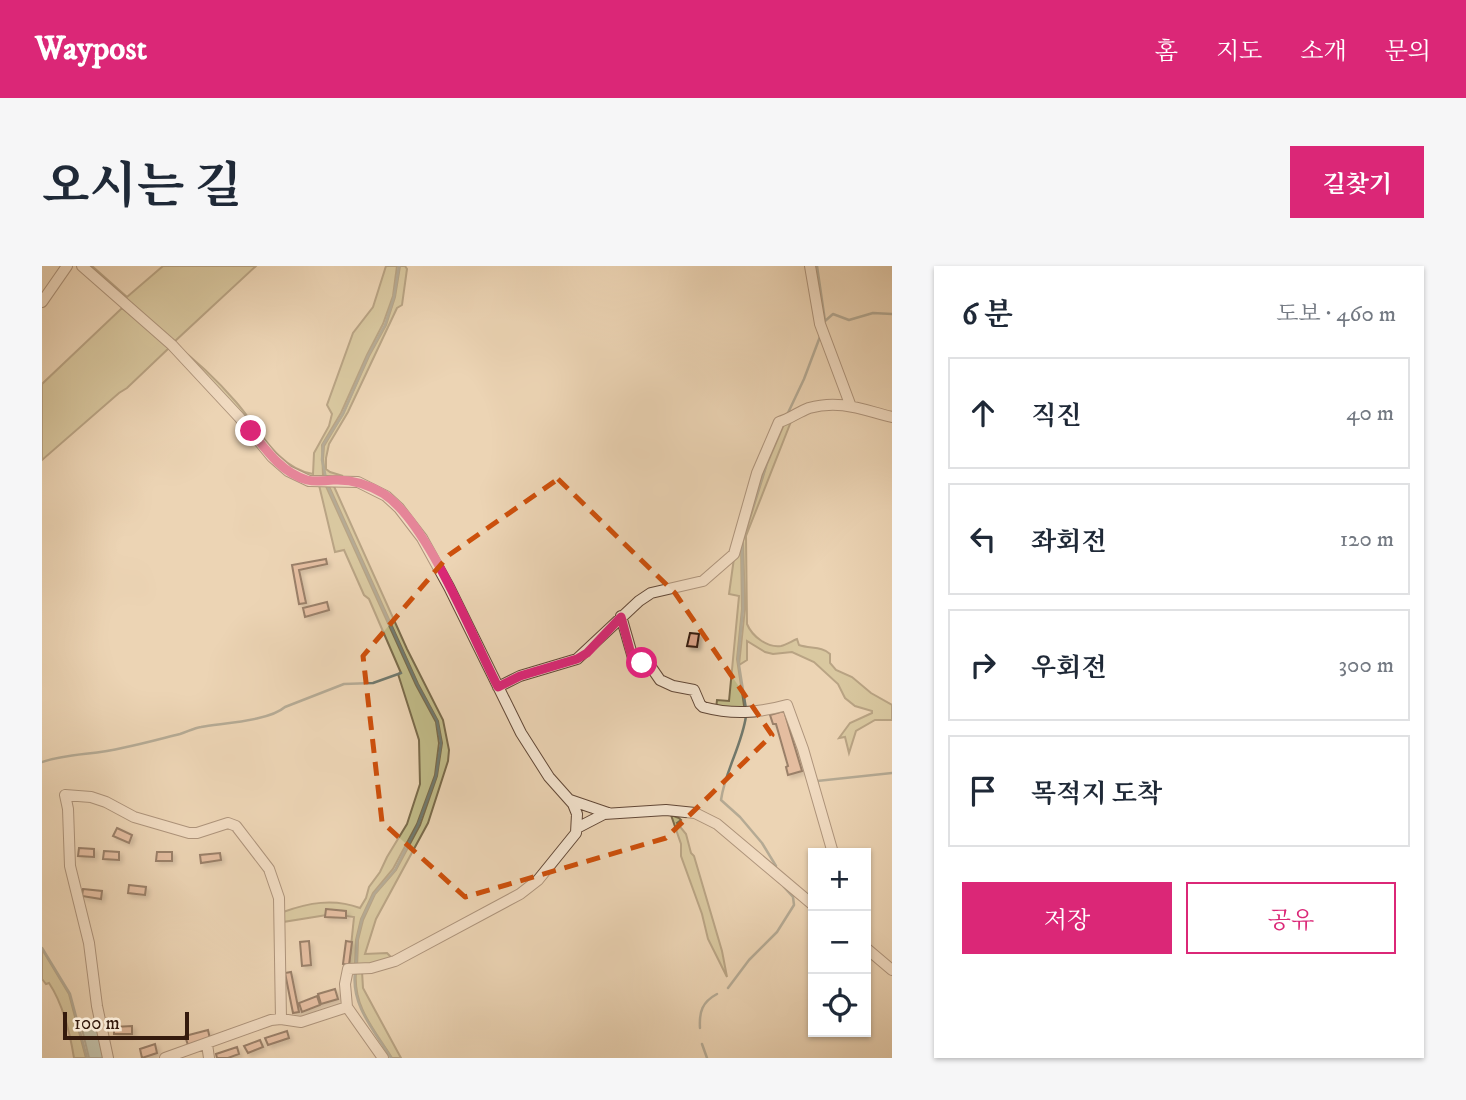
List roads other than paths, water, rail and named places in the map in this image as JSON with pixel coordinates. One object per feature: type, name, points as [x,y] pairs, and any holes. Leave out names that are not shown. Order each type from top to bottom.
[{"type":"street","points":[[42,302],[67,266]]},
{"type":"street","points":[[82,266],[172,345],[280,465],[303,479],[352,481],[371,487],[386,496],[405,515],[422,538],[449,587],[535,757],[569,799],[577,814],[578,828]]},
{"type":"street","points":[[810,266],[820,324],[850,404]]},
{"type":"street","points":[[498,687],[520,676],[577,659],[587,653],[639,601],[652,593],[703,581],[734,554],[757,473],[779,422],[806,409],[850,404],[863,411],[892,417]]},
{"type":"street","points":[[621,617],[632,658],[651,667],[660,680],[694,690],[704,707],[740,714],[787,705],[833,848]]},
{"type":"street","points":[[108,1058],[97,1006],[89,943],[70,866],[65,795],[91,797],[134,817],[189,833],[228,823],[236,826],[269,869],[279,898],[281,1019]]},
{"type":"street","points":[[569,799],[612,814]]},
{"type":"street","points":[[383,1058],[348,1007],[348,969],[382,965],[407,955],[520,894],[538,880],[578,828],[597,817],[677,811],[704,817],[717,824],[762,860],[808,901]]},
{"type":"street","points":[[871,952],[892,970]]},
{"type":"street","points":[[165,1058],[281,1019],[301,1022],[348,1007]]},
{"type":"street","points":[[207,1044],[209,1058]]},
{"type":"water","points":[[98,1023],[106,1058],[89,1058],[81,1025]]},
{"type":"waterway","points":[[356,966],[357,940],[362,919],[374,894],[395,870],[418,825],[436,776],[441,743],[437,721],[417,684],[328,487],[322,460],[323,445],[343,414],[368,356],[385,325],[394,297],[399,266]]},
{"type":"waterway","points":[[817,266],[825,321]]},
{"type":"waterway","points":[[825,321],[833,314],[849,320],[873,313],[892,314]]},
{"type":"waterway","points":[[787,415],[821,334]]},
{"type":"waterway","points":[[752,509],[768,459]]},
{"type":"waterway","points":[[742,542],[743,609],[738,659],[746,709]]},
{"type":"waterway","points":[[42,762],[102,752],[198,728],[257,718],[344,684],[373,683],[401,673]]},
{"type":"waterway","points":[[746,716],[721,800],[762,843],[776,866]]},
{"type":"waterway","points":[[817,783],[892,773]]},
{"type":"waterway","points":[[728,988],[749,960],[777,932],[794,905],[793,897],[784,887]]},
{"type":"waterway","points":[[42,948],[70,994],[87,1058]]},
{"type":"waterway","points":[[355,973],[360,1007],[391,1058]]},
{"type":"waterway","points":[[700,1028],[702,1008],[717,994]]},
{"type":"waterway","points":[[702,1044],[707,1058]]}]
